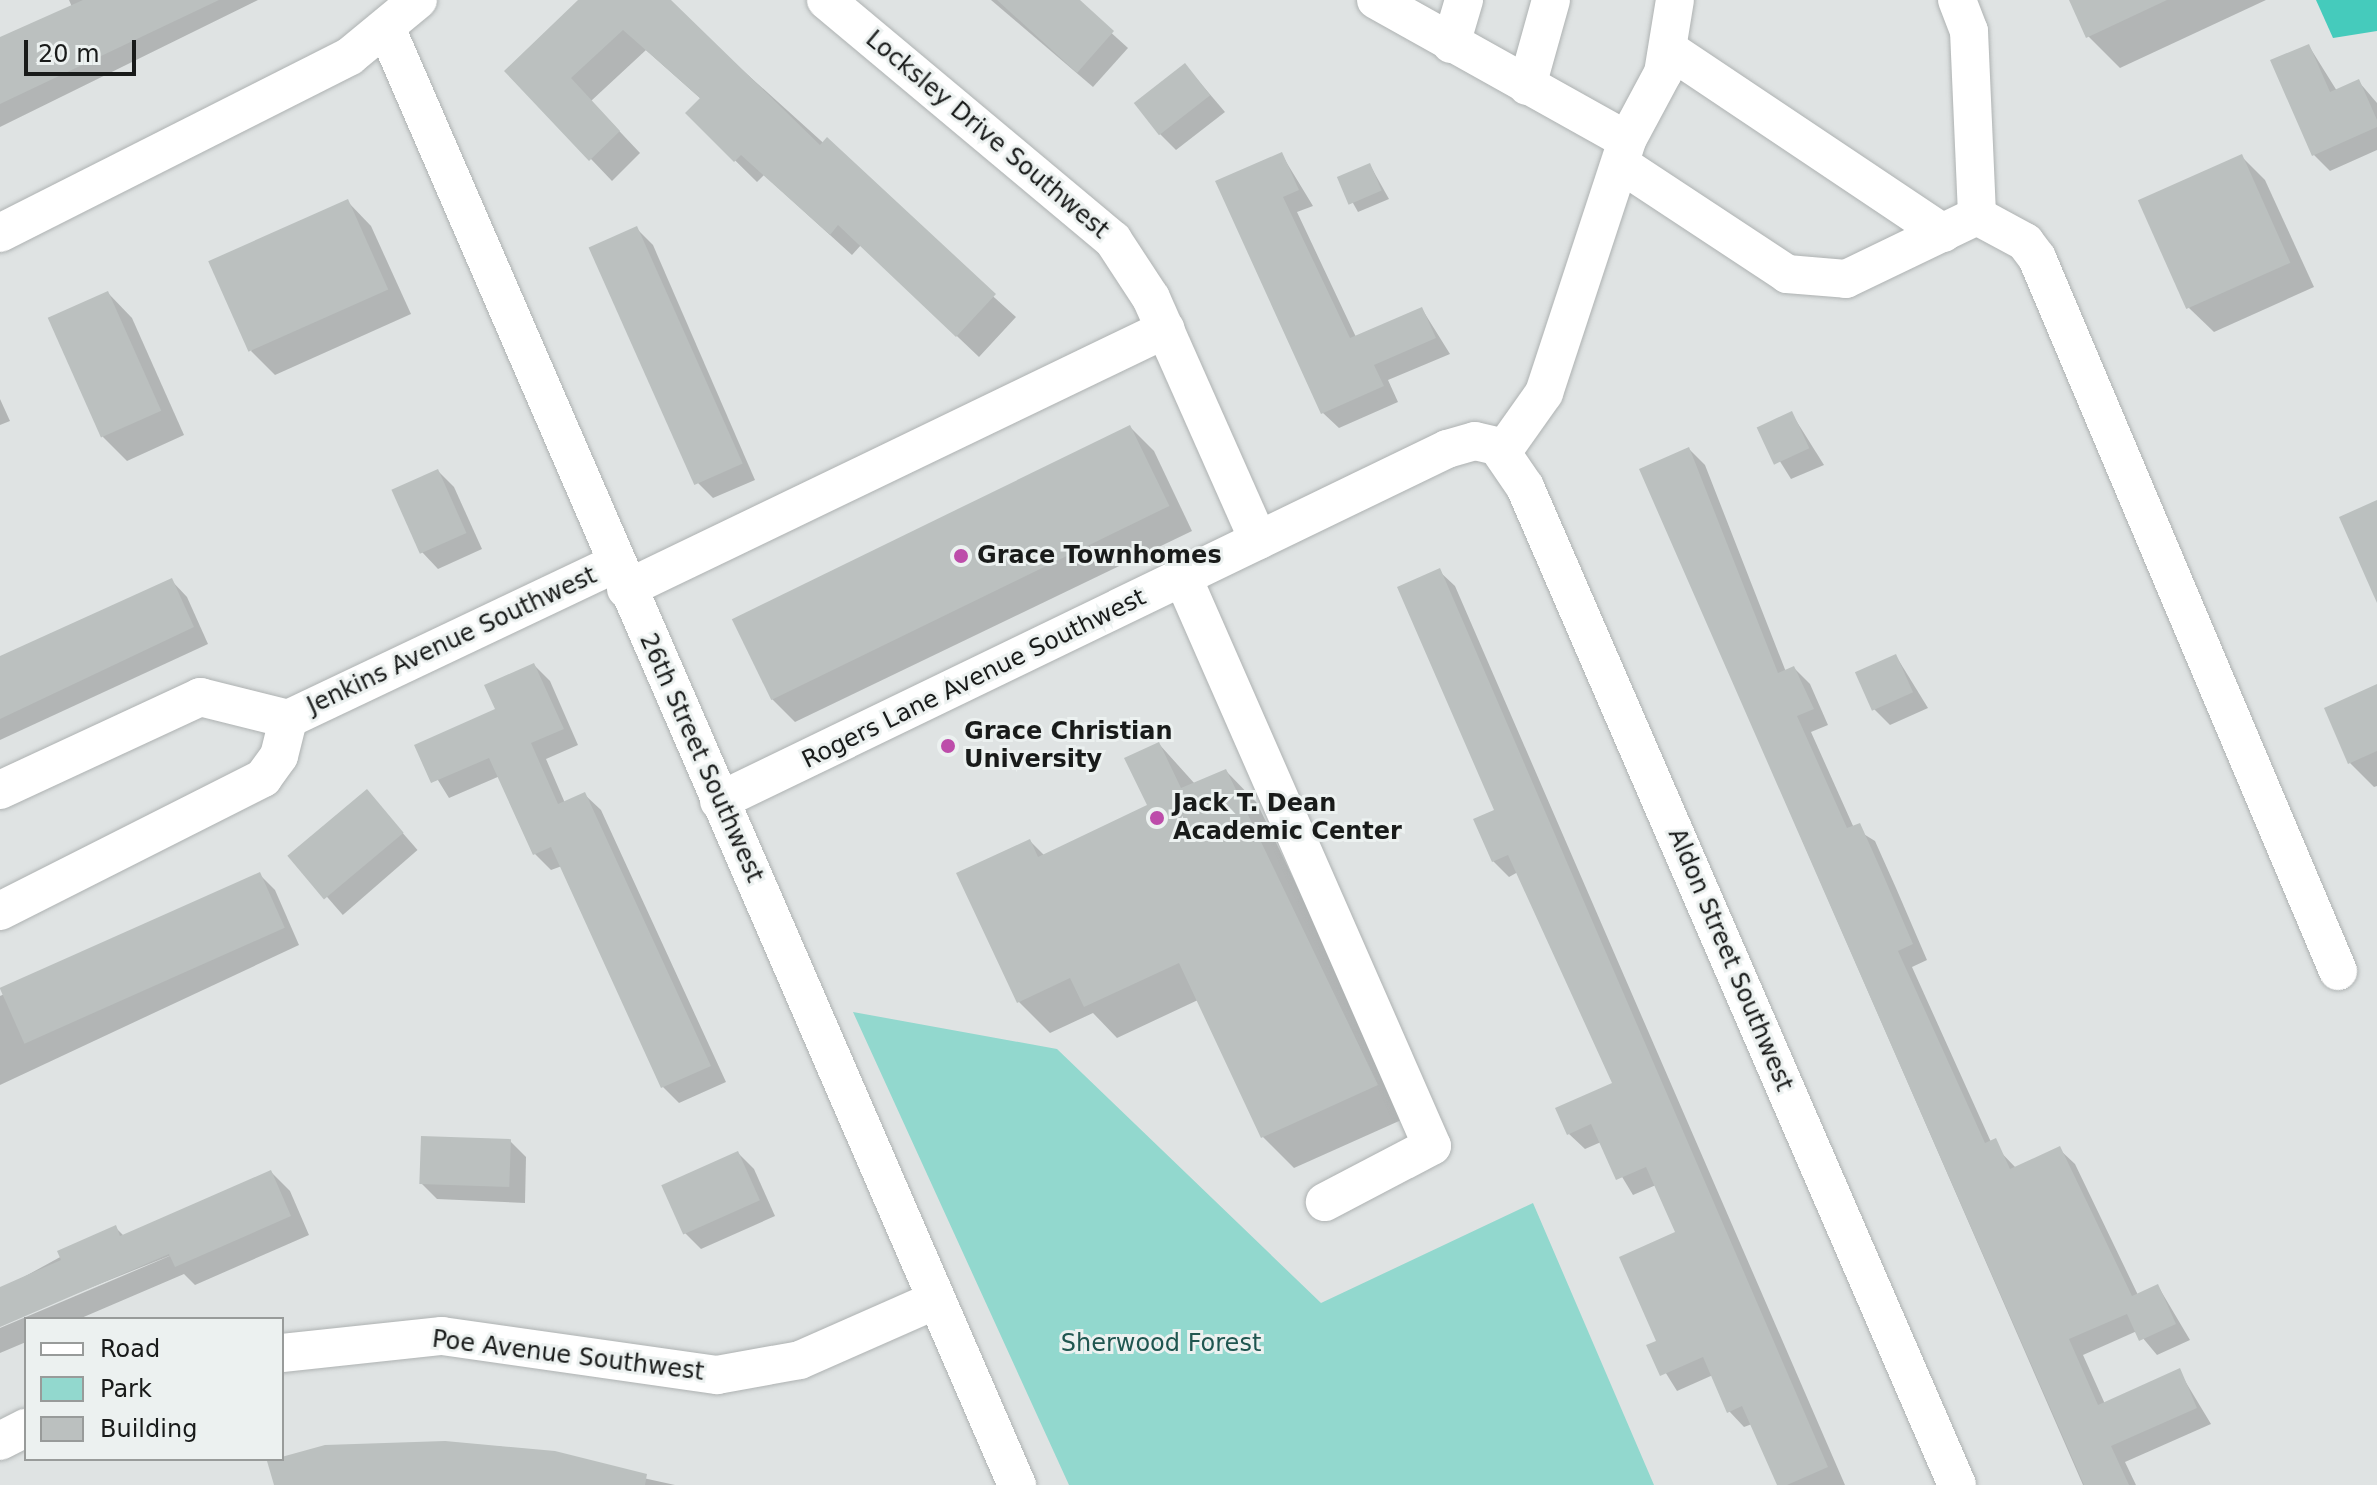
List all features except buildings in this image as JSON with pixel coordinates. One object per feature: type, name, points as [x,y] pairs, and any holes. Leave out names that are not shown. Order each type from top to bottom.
[{"type":"street","points":[[0,233],[300,83],[387,30],[418,0]]},
{"type":"street","name":"Locksley Drive Southwest","points":[[826,0],[1089,217],[1133,268],[1166,329],[1258,540]]},
{"type":"street","points":[[1376,0],[1527,86],[1625,152],[1787,274],[1846,279],[1977,216]]},
{"type":"street","points":[[1451,44],[1464,0]]},
{"type":"street","points":[[1527,86],[1551,0]]},
{"type":"street","points":[[1496,447],[1544,393],[1625,152],[1668,49],[1675,0]]},
{"type":"street","points":[[1957,0],[1969,31],[1977,216]]},
{"type":"street","name":"26th Street Southwest","points":[[387,30],[620,576],[1017,1485]]},
{"type":"street","points":[[1668,49],[1943,233]]},
{"type":"street","points":[[1977,216],[2025,242],[2037,258],[2338,971]]},
{"type":"street","name":"Jenkins Avenue Southwest","points":[[0,790],[200,697],[288,719],[620,576],[1166,329]]},
{"type":"street","name":"Rogers Lane Avenue Southwest","points":[[719,801],[1447,449],[1496,447]]},
{"type":"street","name":"Aldon Street Southwest","points":[[1496,447],[1525,487],[1957,1485]]},
{"type":"street","points":[[1183,578],[1432,1146],[1325,1202]]},
{"type":"street","name":"Jenkins Avenue Southwest","points":[[0,911],[263,778],[279,756],[288,719]]},
{"type":"street","name":"Poe Avenue Southwest","points":[[284,1353],[442,1336],[717,1375],[800,1360],[936,1300]]},
{"type":"street","points":[[0,1441],[24,1429]]},
{"type":"green space","points":[[2316,0],[2377,0],[2377,31],[2333,38]]},
{"type":"green space","name":"Sherwood Forest","points":[[853,1012],[1057,1049],[1321,1303],[1533,1203],[1654,1485],[1069,1485]]},
{"type":"place","name":"Grace Townhomes","points":[[961,556]]},
{"type":"place","name":"Grace Christian University","points":[[948,746]]},
{"type":"place","name":"Jack T. Dean Academic Center","points":[[1157,818]]}]
